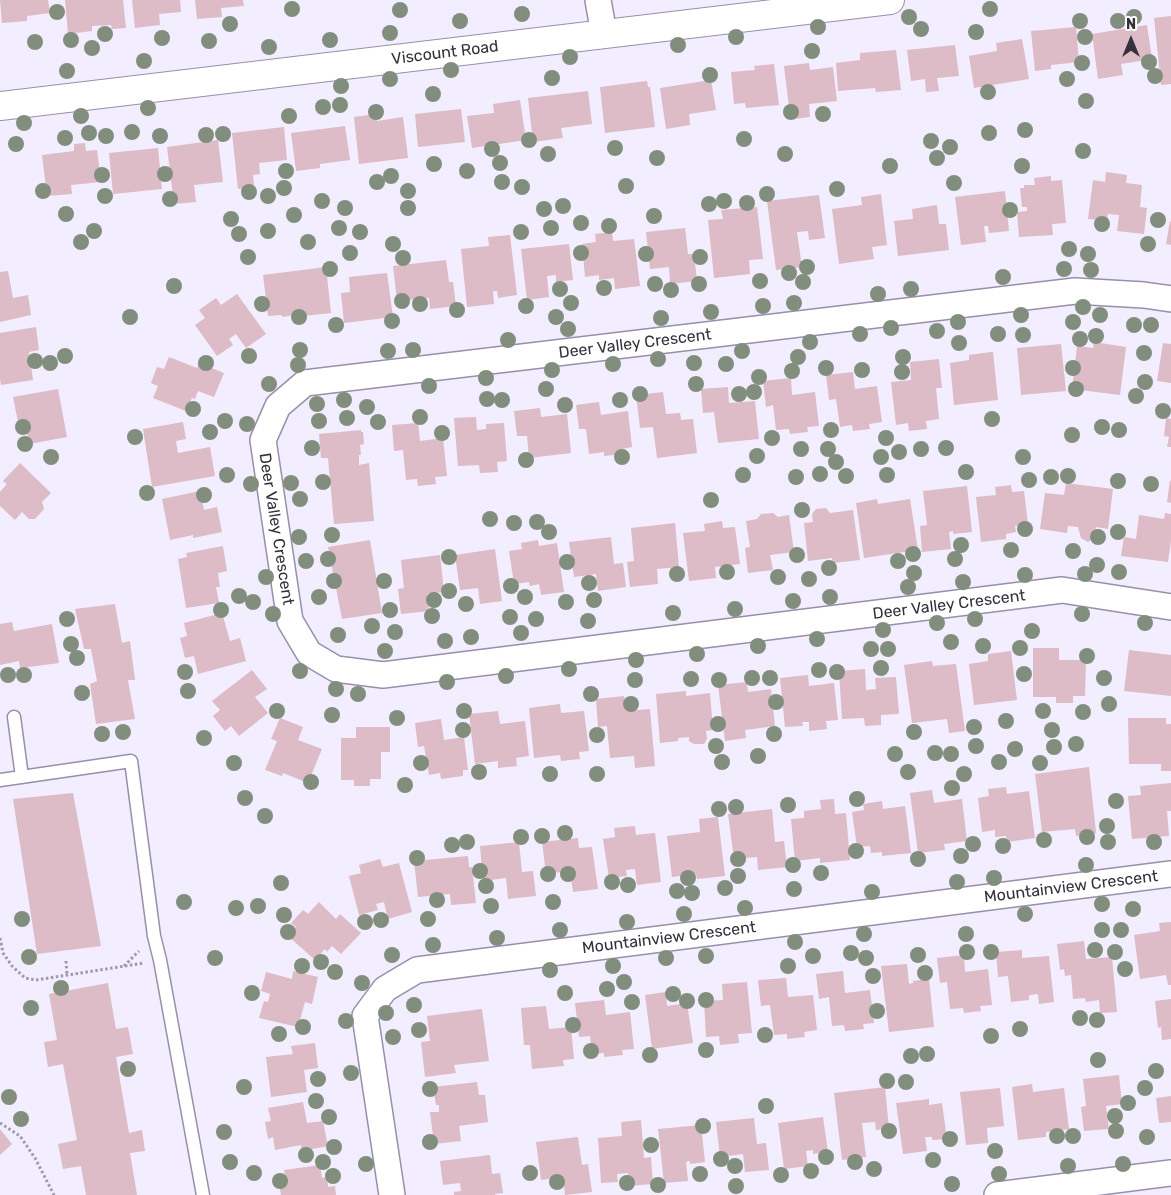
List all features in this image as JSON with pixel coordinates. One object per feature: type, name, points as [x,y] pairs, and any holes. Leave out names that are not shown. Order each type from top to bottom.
[{"type":"street","points":[[598,0],[604,34]]},
{"type":"street","name":"Viscount Road","points":[[0,106],[890,0]]},
{"type":"street","name":"Deer Valley Crescent","points":[[1171,299],[1144,295],[1075,291],[305,383],[278,406],[263,440],[290,621],[309,654],[336,669],[382,676],[1062,590],[1171,607]]},
{"type":"street","name":"Mountainview Crescent","points":[[392,1195],[365,1016],[385,989],[416,970],[1171,874]]},
{"type":"street","points":[[997,1195],[1171,1173]]},
{"type":"lane","points":[[14,717],[22,777]]},
{"type":"lane","points":[[0,780],[131,761],[154,936],[203,1195]]},
{"type":"path","points":[[0,938],[3,953],[12,966],[25,978],[36,980],[160,960]]},
{"type":"path","points":[[66,961],[67,975]]},
{"type":"path","points":[[0,1123],[20,1136],[35,1158],[54,1195]]},
{"type":"building","points":[[0,0],[48,0],[50,13],[27,16],[27,21],[2,23]]},
{"type":"building","points":[[65,0],[123,0],[126,28],[112,29],[111,25],[92,26],[92,31],[68,34]]},
{"type":"building","points":[[132,0],[180,0],[181,12],[159,14],[160,25],[135,28]]},
{"type":"building","points":[[195,0],[243,0],[244,6],[221,8],[222,17],[197,19]]},
{"type":"building","points":[[1171,16],[1171,84],[1161,85],[1154,18]]},
{"type":"building","points":[[1147,25],[1152,59],[1121,64],[1123,75],[1098,79],[1092,34]]},
{"type":"building","points":[[1076,27],[1079,62],[1051,65],[1051,69],[1035,71],[1031,31]]},
{"type":"building","points":[[1022,39],[1029,79],[974,88],[969,56],[997,51],[996,43]]},
{"type":"building","points":[[955,45],[959,76],[937,78],[939,91],[926,92],[925,79],[911,81],[907,50]]},
{"type":"building","points":[[896,50],[901,90],[876,92],[875,88],[838,91],[836,63],[860,60],[860,53]]},
{"type":"building","points":[[809,63],[810,70],[833,67],[837,101],[809,104],[810,117],[794,119],[793,106],[789,107],[784,66]]},
{"type":"building","points":[[774,64],[779,105],[746,108],[745,103],[734,104],[731,72],[755,70],[754,66]]},
{"type":"building","points":[[711,80],[716,110],[689,114],[690,125],[666,129],[660,88]]},
{"type":"building","points":[[647,81],[648,87],[650,87],[655,127],[605,133],[600,87]]},
{"type":"building","points":[[588,91],[592,124],[561,128],[563,138],[533,142],[528,98]]},
{"type":"building","points":[[520,100],[526,140],[472,148],[467,116],[494,113],[493,104]]},
{"type":"building","points":[[461,109],[465,142],[418,147],[415,114]]},
{"type":"building","points":[[376,114],[377,121],[403,117],[408,158],[359,164],[354,117]]},
{"type":"building","points":[[345,126],[350,160],[320,164],[320,168],[296,171],[291,133]]},
{"type":"building","points":[[284,127],[287,160],[259,163],[260,174],[253,175],[254,187],[238,189],[232,133]]},
{"type":"building","points":[[218,140],[223,182],[194,185],[196,202],[174,204],[167,147]]},
{"type":"building","points":[[85,143],[86,151],[97,150],[101,182],[71,185],[72,194],[47,196],[42,155],[74,151],[74,144]]},
{"type":"building","points":[[158,148],[162,189],[113,194],[109,153]]},
{"type":"building","points":[[1106,172],[1127,175],[1126,183],[1142,185],[1140,207],[1147,208],[1144,234],[1117,231],[1119,215],[1108,214],[1107,221],[1088,219],[1093,180],[1105,182]]},
{"type":"building","points":[[1051,176],[1051,181],[1062,180],[1066,223],[1052,224],[1053,235],[1019,237],[1017,212],[1027,211],[1027,207],[1022,207],[1020,188],[1024,188],[1024,185],[1035,185],[1034,178]]},
{"type":"building","points":[[1005,191],[1009,231],[989,233],[988,226],[984,226],[986,242],[961,245],[955,197]]},
{"type":"building","points":[[881,194],[887,245],[872,247],[874,259],[839,264],[832,209],[862,205],[861,197]]},
{"type":"building","points":[[819,195],[825,238],[809,240],[808,231],[797,232],[802,267],[776,270],[767,201]]},
{"type":"building","points":[[937,205],[939,224],[946,224],[949,250],[898,256],[894,221],[913,219],[912,209]]},
{"type":"building","points":[[757,207],[763,259],[749,260],[750,274],[714,278],[708,220],[723,219],[721,210]]},
{"type":"building","points":[[1171,222],[1171,245],[1166,244]]},
{"type":"building","points":[[685,228],[688,254],[694,254],[697,281],[670,284],[669,267],[650,269],[646,232]]},
{"type":"building","points":[[612,232],[613,241],[634,239],[640,286],[615,289],[614,278],[599,280],[599,275],[585,277],[582,244],[596,242],[595,234]]},
{"type":"building","points":[[510,235],[517,295],[498,298],[497,291],[493,291],[494,304],[467,307],[461,249],[489,246],[488,237]]},
{"type":"building","points":[[569,244],[573,280],[556,282],[556,275],[547,276],[549,297],[527,300],[521,249]]},
{"type":"building","points":[[446,260],[449,282],[453,282],[456,306],[430,309],[429,298],[397,301],[393,266]]},
{"type":"building","points":[[326,267],[331,313],[304,316],[303,313],[283,317],[281,315],[268,316],[263,275]]},
{"type":"building","points":[[8,271],[13,298],[28,295],[31,315],[0,322],[0,272]]},
{"type":"building","points":[[387,273],[393,317],[344,323],[341,293],[350,292],[349,277]]},
{"type":"building","points":[[237,294],[266,334],[246,348],[236,334],[229,339],[233,345],[217,356],[195,325],[205,318],[199,310],[216,298],[221,305]]},
{"type":"building","points":[[36,327],[39,350],[29,352],[33,380],[1,385],[0,333]]},
{"type":"building","points":[[1094,342],[1126,347],[1120,395],[1072,389],[1077,346],[1093,348]]},
{"type":"building","points":[[1163,343],[1171,344],[1171,383],[1157,381]]},
{"type":"building","points":[[1061,344],[1066,391],[1021,395],[1017,348]]},
{"type":"building","points":[[993,352],[998,400],[954,405],[950,363],[969,360],[969,355]]},
{"type":"building","points":[[169,357],[197,368],[199,363],[224,373],[214,397],[198,391],[195,399],[192,398],[186,411],[153,398],[158,386],[151,383],[157,367],[164,369]]},
{"type":"building","points":[[939,359],[942,388],[936,388],[939,419],[926,421],[927,429],[909,431],[908,423],[896,425],[891,382],[911,380],[910,362]]},
{"type":"building","points":[[853,372],[855,389],[877,386],[882,422],[869,424],[870,429],[853,431],[852,425],[840,427],[836,399],[829,400],[826,375]]},
{"type":"building","points":[[791,378],[792,395],[815,392],[819,426],[807,427],[808,432],[790,434],[789,429],[776,430],[773,405],[766,407],[763,381]]},
{"type":"building","points":[[728,387],[729,403],[755,401],[759,439],[718,443],[714,412],[703,413],[701,389]]},
{"type":"building","points":[[58,389],[67,437],[29,444],[25,420],[18,422],[13,397]]},
{"type":"building","points":[[663,392],[666,414],[680,413],[681,420],[693,419],[697,453],[657,458],[653,427],[640,428],[636,395]]},
{"type":"building","points":[[599,402],[601,415],[628,411],[632,447],[622,449],[622,454],[604,456],[604,452],[589,454],[586,429],[579,429],[576,405]]},
{"type":"building","points":[[540,408],[541,417],[567,414],[571,453],[529,458],[527,436],[517,436],[514,411]]},
{"type":"building","points":[[476,417],[477,430],[486,429],[486,424],[504,423],[507,461],[497,462],[498,472],[480,473],[479,465],[458,466],[454,418]]},
{"type":"building","points":[[1166,418],[1171,419],[1171,447],[1167,447],[1169,437],[1164,436]]},
{"type":"building","points":[[183,422],[186,439],[176,441],[178,453],[210,447],[215,476],[152,487],[143,429]]},
{"type":"building","points":[[418,423],[420,441],[443,438],[447,476],[435,477],[436,484],[418,486],[417,479],[406,480],[403,450],[394,451],[392,425]]},
{"type":"building","points":[[361,430],[363,432],[364,444],[360,445],[359,465],[369,463],[374,521],[334,524],[328,458],[321,458],[319,434]]},
{"type":"building","points":[[20,463],[51,493],[42,502],[44,509],[35,519],[29,519],[22,512],[15,520],[0,506],[0,492],[7,484],[3,481]]},
{"type":"building","points":[[1171,481],[1171,503],[1167,502]]},
{"type":"building","points":[[1066,483],[1113,489],[1108,529],[1096,527],[1094,538],[1088,542],[1081,538],[1078,527],[1068,526],[1067,533],[1040,529],[1045,493],[1064,495]]},
{"type":"building","points":[[1011,485],[1012,492],[1024,491],[1028,524],[1015,526],[1016,532],[1006,534],[1006,539],[981,542],[976,497],[996,495],[995,487]]},
{"type":"building","points":[[967,486],[972,532],[953,534],[953,531],[949,532],[951,549],[922,552],[920,526],[927,525],[923,491]]},
{"type":"building","points":[[200,491],[204,510],[217,507],[222,532],[193,538],[193,535],[170,540],[162,499]]},
{"type":"building","points":[[877,499],[878,504],[910,499],[918,550],[864,558],[856,503]]},
{"type":"building","points":[[826,508],[830,513],[853,510],[860,560],[833,563],[832,558],[808,561],[804,523],[813,522],[812,514],[816,509]]},
{"type":"building","points":[[773,513],[778,517],[789,515],[794,552],[770,555],[773,570],[748,573],[745,548],[750,547],[746,521],[757,519],[761,514]]},
{"type":"building","points":[[1165,513],[1171,514],[1171,540],[1168,562],[1121,556],[1124,537],[1136,539],[1139,515],[1164,519]]},
{"type":"building","points":[[722,521],[723,528],[735,527],[740,564],[715,567],[716,578],[689,581],[683,533],[705,531],[704,524]]},
{"type":"building","points":[[675,523],[679,567],[657,569],[658,584],[630,587],[627,562],[634,561],[631,528]]},
{"type":"building","points":[[611,537],[614,564],[623,563],[626,587],[598,591],[596,574],[574,577],[569,542]]},
{"type":"building","points":[[370,540],[382,613],[342,619],[328,547]]},
{"type":"building","points":[[538,540],[539,546],[557,543],[564,592],[541,595],[539,584],[530,586],[529,582],[514,584],[509,551],[522,549],[521,543]]},
{"type":"building","points":[[223,546],[227,571],[218,573],[220,587],[216,587],[219,603],[186,608],[178,559],[187,557],[186,553]]},
{"type":"building","points":[[495,549],[502,601],[480,604],[478,588],[460,590],[455,555]]},
{"type":"building","points":[[440,555],[444,592],[427,594],[429,611],[401,614],[398,589],[404,588],[401,560]]},
{"type":"building","points":[[115,604],[122,643],[130,641],[135,680],[128,680],[135,719],[96,724],[90,684],[97,681],[91,649],[84,649],[75,609]]},
{"type":"building","points":[[222,613],[230,641],[240,638],[246,661],[198,674],[194,656],[185,658],[180,638],[187,636],[184,623]]},
{"type":"building","points":[[12,622],[14,631],[52,624],[59,663],[20,668],[19,661],[0,665],[0,624]]},
{"type":"building","points":[[1033,648],[1059,648],[1059,660],[1086,660],[1085,696],[1073,696],[1073,703],[1056,703],[1056,697],[1033,697]]},
{"type":"building","points":[[1129,650],[1171,655],[1171,696],[1124,691]]},
{"type":"building","points":[[1011,651],[1017,700],[974,705],[969,664],[988,661],[988,654]]},
{"type":"building","points":[[932,661],[933,666],[956,664],[965,731],[949,733],[947,719],[912,723],[904,665]]},
{"type":"building","points":[[865,669],[866,690],[876,689],[875,678],[896,677],[899,714],[881,715],[881,725],[865,726],[864,718],[842,719],[839,671]]},
{"type":"building","points":[[252,670],[267,689],[255,697],[268,713],[239,736],[231,726],[225,731],[213,716],[220,710],[212,701]]},
{"type":"building","points":[[808,675],[809,686],[834,683],[838,720],[826,721],[827,729],[809,731],[809,722],[802,722],[803,726],[785,727],[780,678]]},
{"type":"building","points":[[747,682],[748,692],[771,689],[775,726],[745,730],[746,738],[725,741],[718,685]]},
{"type":"building","points":[[686,691],[686,696],[710,693],[713,730],[706,731],[707,739],[704,744],[694,744],[689,741],[689,737],[678,738],[678,741],[660,743],[656,694]]},
{"type":"building","points":[[624,696],[626,711],[650,709],[655,766],[635,768],[634,756],[610,758],[607,726],[598,727],[596,699]]},
{"type":"building","points":[[560,704],[561,713],[584,711],[589,751],[579,752],[580,759],[561,761],[560,755],[534,758],[529,708]]},
{"type":"building","points":[[498,711],[500,724],[525,721],[529,756],[516,758],[517,766],[498,768],[498,761],[475,764],[469,714]]},
{"type":"building","points":[[280,718],[303,727],[298,740],[322,749],[308,783],[283,773],[282,776],[265,770],[277,741],[271,739]]},
{"type":"building","points":[[1128,718],[1166,718],[1166,724],[1171,724],[1171,771],[1161,771],[1161,764],[1129,764]]},
{"type":"building","points":[[441,719],[444,740],[464,737],[468,770],[463,770],[463,776],[441,779],[440,773],[429,775],[424,746],[418,747],[415,723]]},
{"type":"building","points":[[356,727],[390,727],[390,752],[381,752],[381,779],[370,779],[370,786],[354,786],[354,780],[341,780],[341,738],[356,738]]},
{"type":"building","points":[[1089,767],[1096,833],[1076,836],[1075,829],[1042,832],[1035,774]]},
{"type":"building","points":[[1171,783],[1171,811],[1167,811],[1169,836],[1132,839],[1128,796],[1141,795],[1140,786]]},
{"type":"building","points":[[1006,787],[1007,794],[1029,791],[1035,838],[1007,842],[1006,836],[995,837],[995,830],[982,832],[978,798],[989,796],[988,789]]},
{"type":"building","points":[[932,790],[934,803],[962,799],[967,841],[944,844],[945,850],[918,853],[910,793]]},
{"type":"building","points":[[73,793],[101,946],[37,954],[13,799]]},
{"type":"building","points":[[834,799],[835,814],[846,813],[850,860],[820,863],[820,858],[795,861],[791,819],[804,818],[804,811],[821,809],[820,800]]},
{"type":"building","points":[[882,801],[883,809],[905,806],[911,853],[882,856],[882,852],[871,853],[870,846],[857,847],[852,812],[864,810],[863,804]]},
{"type":"building","points":[[772,809],[775,842],[784,841],[787,867],[758,870],[757,857],[734,859],[728,814]]},
{"type":"building","points":[[718,817],[725,876],[697,879],[696,874],[672,877],[667,836],[700,832],[699,819]]},
{"type":"building","points":[[635,826],[636,835],[655,833],[661,882],[637,885],[635,869],[626,870],[627,876],[609,878],[603,839],[615,837],[614,828]]},
{"type":"building","points":[[578,838],[579,848],[592,847],[598,889],[573,892],[570,871],[546,874],[542,842]]},
{"type":"building","points":[[519,842],[522,872],[533,871],[536,896],[508,899],[506,878],[483,881],[480,846]]},
{"type":"building","points":[[468,856],[469,867],[472,867],[476,903],[451,905],[450,894],[418,897],[414,861]]},
{"type":"building","points":[[380,859],[383,867],[399,863],[412,912],[388,919],[384,902],[376,904],[378,910],[359,915],[349,876],[361,873],[359,865]]},
{"type":"building","points":[[319,902],[336,919],[340,914],[361,933],[341,954],[332,946],[327,952],[325,949],[315,960],[288,936],[296,927],[291,923],[303,910],[308,914]]},
{"type":"building","points":[[1171,922],[1171,985],[1168,985],[1166,975],[1140,979],[1134,935],[1160,931],[1159,923]]},
{"type":"building","points":[[1084,941],[1086,959],[1112,957],[1117,1012],[1100,1013],[1099,1000],[1086,1002],[1085,998],[1073,999],[1071,975],[1065,976],[1064,969],[1060,970],[1057,944]]},
{"type":"building","points":[[1022,950],[1022,958],[1049,956],[1054,1002],[1039,1004],[1038,994],[1029,995],[1029,1000],[1011,1002],[1008,976],[998,977],[996,952]]},
{"type":"building","points":[[964,955],[965,972],[988,969],[992,1005],[980,1006],[981,1011],[964,1013],[963,1008],[950,1009],[947,982],[940,983],[937,958]]},
{"type":"building","points":[[907,964],[909,984],[913,983],[913,981],[929,979],[934,1027],[889,1032],[881,966]]},
{"type":"building","points":[[293,971],[318,977],[312,1004],[305,1002],[298,1027],[259,1018],[264,1001],[268,1002],[270,994],[261,991],[266,972],[292,979]]},
{"type":"building","points":[[843,971],[845,993],[870,990],[874,1023],[863,1024],[864,1029],[845,1031],[844,1025],[832,1026],[829,997],[819,999],[816,974]]},
{"type":"building","points":[[786,978],[788,997],[813,995],[817,1030],[804,1032],[805,1037],[787,1039],[787,1034],[774,1035],[770,1005],[761,1006],[758,980]]},
{"type":"building","points":[[747,982],[752,1033],[738,1034],[739,1043],[720,1045],[719,1036],[706,1037],[704,1001],[723,1000],[722,984]]},
{"type":"building","points":[[108,983],[116,1029],[128,1027],[133,1054],[116,1057],[129,1133],[142,1130],[145,1151],[130,1153],[137,1195],[86,1195],[81,1166],[63,1169],[58,1144],[77,1140],[63,1064],[48,1067],[44,1042],[57,1040],[49,994]]},
{"type":"building","points":[[666,992],[667,1006],[687,1003],[693,1043],[652,1049],[645,995]]},
{"type":"building","points":[[1171,999],[1171,1039],[1162,1040],[1161,1027],[1158,1028],[1155,1001]]},
{"type":"building","points":[[604,1000],[606,1015],[630,1012],[634,1049],[622,1050],[623,1055],[604,1057],[604,1053],[592,1054],[590,1036],[579,1037],[575,1003]]},
{"type":"building","points":[[546,1006],[549,1029],[571,1027],[574,1059],[563,1060],[564,1066],[532,1069],[530,1045],[524,1045],[521,1008]]},
{"type":"building","points":[[482,1009],[489,1061],[454,1065],[456,1073],[425,1077],[421,1042],[430,1041],[427,1016]]},
{"type":"building","points":[[315,1043],[318,1068],[304,1070],[307,1092],[271,1097],[266,1057],[293,1054],[291,1046]]},
{"type":"building","points":[[1119,1075],[1122,1104],[1106,1106],[1109,1129],[1084,1131],[1081,1107],[1086,1106],[1083,1079]]},
{"type":"building","points":[[477,1082],[479,1095],[485,1095],[488,1122],[459,1126],[461,1141],[434,1144],[430,1112],[439,1112],[439,1105],[436,1105],[433,1087]]},
{"type":"building","points":[[1032,1084],[1033,1092],[1064,1088],[1069,1129],[1046,1132],[1046,1137],[1018,1140],[1012,1087]]},
{"type":"building","points":[[885,1087],[889,1129],[876,1130],[875,1122],[862,1123],[866,1157],[842,1160],[834,1093]]},
{"type":"building","points":[[1000,1088],[1004,1126],[987,1128],[988,1143],[966,1145],[960,1092]]},
{"type":"building","points":[[1171,1096],[1171,1122],[1159,1123],[1156,1098]]},
{"type":"building","points":[[929,1099],[929,1105],[942,1103],[947,1139],[932,1140],[932,1137],[925,1137],[927,1151],[903,1154],[896,1103]]},
{"type":"building","points":[[303,1102],[307,1123],[323,1121],[328,1146],[302,1151],[301,1145],[275,1150],[273,1137],[268,1139],[265,1122],[271,1121],[268,1108]]},
{"type":"building","points":[[823,1117],[828,1152],[813,1154],[813,1150],[806,1151],[808,1166],[784,1169],[778,1123]]},
{"type":"building","points":[[754,1118],[757,1144],[766,1143],[769,1170],[745,1172],[743,1154],[720,1157],[716,1122]]},
{"type":"building","points":[[641,1120],[644,1158],[651,1157],[653,1184],[628,1186],[628,1173],[617,1174],[618,1182],[601,1183],[598,1138],[622,1136],[621,1122]]},
{"type":"building","points":[[701,1125],[705,1162],[690,1164],[690,1161],[686,1162],[688,1181],[664,1183],[658,1129]]},
{"type":"building","points":[[0,1129],[12,1144],[0,1155]]},
{"type":"building","points":[[578,1137],[582,1165],[588,1164],[592,1192],[565,1195],[563,1177],[541,1180],[536,1142]]},
{"type":"building","points":[[490,1155],[492,1174],[500,1173],[503,1193],[495,1195],[454,1195],[454,1192],[461,1191],[460,1183],[443,1185],[440,1161]]},
{"type":"building","points":[[320,1165],[322,1178],[327,1177],[328,1187],[335,1186],[336,1195],[281,1195],[279,1183],[286,1181],[284,1170]]}]
